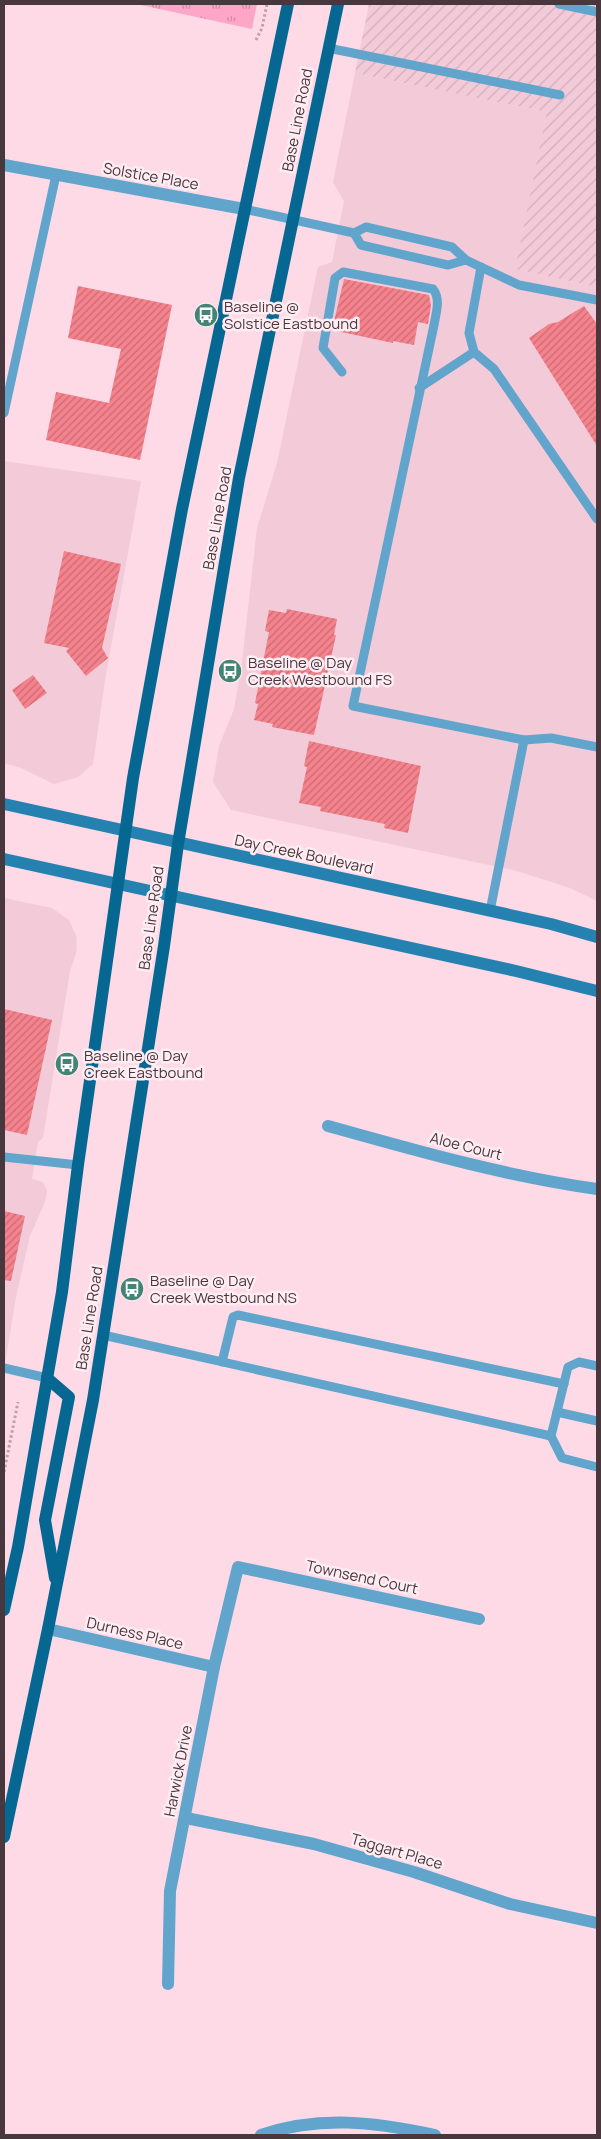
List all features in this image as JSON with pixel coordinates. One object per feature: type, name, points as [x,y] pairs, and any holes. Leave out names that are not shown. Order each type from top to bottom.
[{"type":"main road","name":"Base Line Road","points":[[4,1610],[18,1547],[62,1292],[78,1164],[133,778],[182,509],[288,4]]},
{"type":"main road","name":"Base Line Road","points":[[4,1837],[48,1630],[93,1400],[178,844],[240,478],[338,4]]},
{"type":"main road","name":"Day Creek Boulevard","points":[[4,804],[178,844],[490,911],[597,937]]},
{"type":"main road","points":[[4,858],[119,885],[516,971],[597,991]]},
{"type":"main road","points":[[48,1378],[69,1397],[45,1520],[57,1585]]},
{"type":"street","name":"Solstice Place","points":[[4,165],[244,209]]},
{"type":"street","name":"Aloe Court","points":[[328,1126],[466,1164],[555,1183],[597,1189]]},
{"type":"street","name":"Townsend Court","points":[[238,1567],[479,1619]]},
{"type":"street","name":"Harwick Drive","points":[[168,1984],[170,1891],[186,1818],[214,1668],[238,1567]]},
{"type":"street","name":"Durness Place","points":[[48,1630],[214,1668]]},
{"type":"street","name":"Taggart Place","points":[[186,1818],[314,1844],[414,1872],[510,1904],[597,1923]]},
{"type":"street","points":[[261,2135],[279,2129],[316,2124],[359,2122],[435,2135]]},
{"type":"lane","points":[[559,4],[597,12]]},
{"type":"lane","points":[[328,48],[560,96]]},
{"type":"lane","points":[[4,413],[56,175]]},
{"type":"lane","name":"Solstice Place","points":[[244,209],[354,233]]},
{"type":"lane","points":[[466,260],[448,265],[361,245],[354,233],[366,227],[452,247],[466,260],[519,285],[597,300]]},
{"type":"lane","points":[[481,267],[469,333],[474,352],[494,369],[509,389],[597,519]]},
{"type":"lane","points":[[342,372],[323,348],[335,278],[340,273],[422,285],[433,289],[437,294],[438,300],[427,363],[420,388],[353,706],[524,740],[551,738],[597,747]]},
{"type":"lane","points":[[420,388],[474,352]]},
{"type":"lane","points":[[490,911],[524,740]]},
{"type":"lane","points":[[4,1157],[78,1164]]},
{"type":"lane","points":[[222,1362],[233,1317],[238,1315],[564,1384]]},
{"type":"lane","points":[[103,1335],[551,1436]]},
{"type":"lane","points":[[597,1366],[579,1362],[568,1367],[551,1436],[562,1458],[597,1467]]},
{"type":"lane","points":[[4,1368],[48,1378]]},
{"type":"lane","points":[[557,1412],[597,1421]]},
{"type":"path","points":[[256,40],[262,28],[267,4]]},
{"type":"path","points":[[4,1472],[18,1402]]},
{"type":"shaded area","points":[[369,4],[597,4],[597,287],[515,269],[547,112],[355,73]]},
{"type":"shaded area","points":[[355,73],[548,112],[515,269],[597,287],[597,901],[570,888],[517,871],[231,810],[213,782],[219,746],[234,709],[241,671],[257,528],[277,463],[318,267],[332,262],[344,201],[333,182]]},
{"type":"shaded area","points":[[4,461],[141,481],[105,680],[93,764],[78,777],[54,784],[21,768],[4,763]]},
{"type":"shaded area","points":[[4,898],[52,908],[69,920],[77,938],[76,953],[70,971],[43,1138],[38,1142],[32,1179],[43,1182],[47,1191],[45,1202],[30,1236],[16,1297],[4,1371]]},
{"type":"green space","points":[[136,4],[257,4],[252,29]]},
{"type":"building","points":[[344,279],[429,295],[431,306],[428,324],[418,322],[414,345],[393,341],[393,343],[332,330]]},
{"type":"building","points":[[78,286],[172,305],[140,460],[46,440],[56,392],[109,403],[121,349],[68,338]]},
{"type":"building","points":[[584,306],[597,324],[597,446],[529,338],[549,324],[558,322]]},
{"type":"building","points":[[64,551],[121,564],[102,648],[108,658],[86,676],[66,651],[69,648],[44,643]]},
{"type":"building","points":[[287,609],[337,619],[334,635],[336,635],[314,735],[272,727],[273,724],[254,720],[258,704],[255,703],[269,632],[265,631],[269,610],[286,613]]},
{"type":"building","points":[[33,675],[47,693],[25,709],[12,690]]},
{"type":"building","points":[[309,741],[421,766],[408,833],[384,828],[385,824],[320,811],[321,807],[299,803],[307,767],[304,766]]},
{"type":"building","points":[[4,1009],[52,1020],[27,1135],[4,1130]]},
{"type":"building","points":[[4,1211],[25,1216],[11,1281],[4,1280]]},
{"type":"place","name":"Baseline @ Solstice Eastbound","points":[[206,315]]},
{"type":"place","name":"Baseline @ Day Creek Westbound FS","points":[[230,671]]},
{"type":"place","name":"Baseline @ Day Creek Eastbound","points":[[67,1064]]},
{"type":"place","name":"Baseline @ Day Creek Westbound NS","points":[[132,1289]]}]
